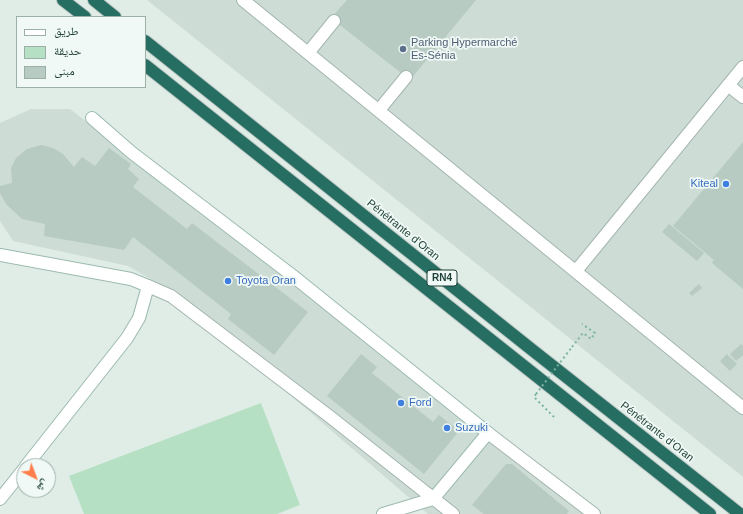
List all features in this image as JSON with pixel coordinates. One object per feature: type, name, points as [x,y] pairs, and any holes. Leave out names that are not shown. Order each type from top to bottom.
[{"type":"highway","points":[[63,0],[84,16]]},
{"type":"highway","points":[[94,0],[114,16]]},
{"type":"highway","name":"Pénétrante d'Oran","points":[[146,42],[740,514]]},
{"type":"highway","name":"RN4","points":[[146,66],[710,514]]},
{"type":"street","points":[[243,0],[743,408]]},
{"type":"street","points":[[308,53],[334,21]]},
{"type":"street","points":[[576,271],[743,67]]},
{"type":"street","points":[[379,110],[406,77]]},
{"type":"street","points":[[728,85],[743,97]]},
{"type":"street","points":[[92,118],[130,152],[293,276],[488,433],[594,514]]},
{"type":"street","points":[[0,255],[131,279],[171,296],[329,416],[453,514]]},
{"type":"street","points":[[32,458],[127,338],[139,318],[148,286]]},
{"type":"street","points":[[383,514],[433,499],[488,433]]},
{"type":"street","points":[[0,499],[16,479]]},
{"type":"path","points":[[554,417],[534,397],[583,333],[591,339],[595,333],[582,324]]},
{"type":"shaded area","points":[[147,0],[743,0],[743,477]]},
{"type":"shaded area","points":[[31,109],[70,109],[597,514],[428,514],[166,288],[128,266],[13,241],[0,221],[0,123]]},
{"type":"green space","points":[[261,403],[300,505],[277,514],[84,514],[69,476]]},
{"type":"building","name":"Parking Hypermarché Es-Sénia","points":[[347,0],[476,0],[410,80],[331,18]]},
{"type":"building","name":"Kiteal","points":[[743,142],[743,289],[712,263],[714,260],[673,226]]},
{"type":"building","name":"Toyota Oran","points":[[41,145],[53,148],[63,154],[74,167],[82,157],[95,166],[109,148],[131,164],[128,169],[139,179],[133,187],[187,229],[192,223],[308,312],[274,355],[228,319],[231,314],[133,237],[124,250],[44,236],[45,224],[22,219],[6,204],[0,193],[0,186],[12,183],[11,168],[16,158],[27,149]]},
{"type":"building","points":[[669,224],[704,253],[697,261],[662,232]]},
{"type":"building","points":[[699,284],[702,288],[692,296],[689,293]]},
{"type":"building","points":[[741,344],[743,346],[743,355],[736,361],[730,354]]},
{"type":"building","points":[[361,354],[377,367],[372,373],[433,422],[439,415],[459,431],[424,474],[327,396]]},
{"type":"building","points":[[727,354],[737,364],[730,371],[720,361]]},
{"type":"building","points":[[506,464],[512,464],[569,511],[567,514],[484,514],[472,505]]},
{"type":"place","name":"Parking Hypermarché Es-Sénia","points":[[403,49]]},
{"type":"place","name":"Kiteal","points":[[726,184]]},
{"type":"place","name":"Toyota Oran","points":[[228,281]]},
{"type":"place","name":"Ford","points":[[401,403]]},
{"type":"place","name":"Suzuki","points":[[447,428]]}]
